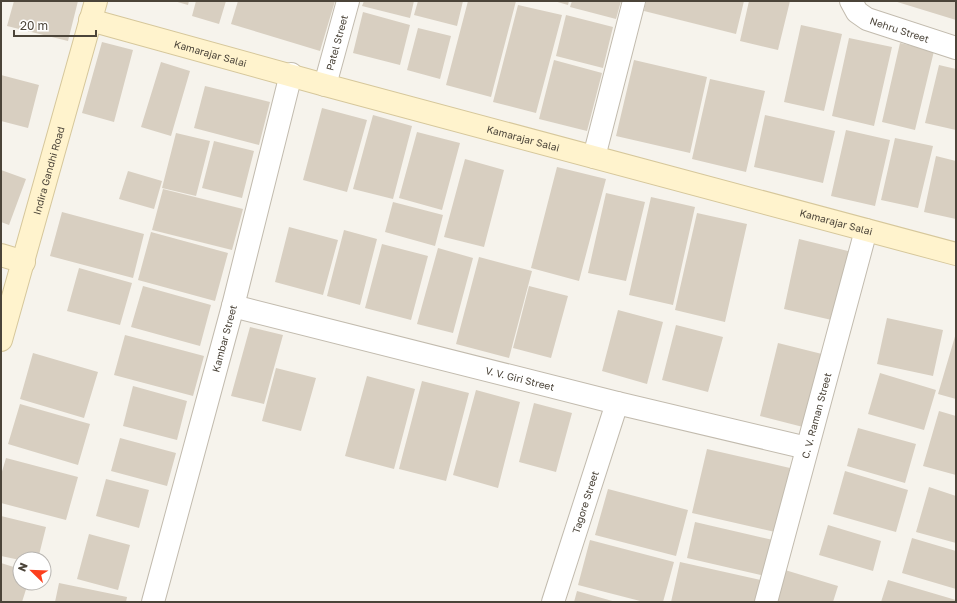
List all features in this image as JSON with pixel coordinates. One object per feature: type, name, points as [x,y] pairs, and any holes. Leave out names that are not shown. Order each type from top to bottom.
[{"type":"street","name":"Patel Street","points":[[325,85],[348,1]]},
{"type":"street","points":[[594,157],[634,1]]},
{"type":"street","name":"Nehru Street","points":[[851,1],[856,12],[867,19],[956,48]]},
{"type":"street","name":"Kamarajar Salai","points":[[93,11],[325,85],[956,254]]},
{"type":"street","name":"Indira Gandhi Road","points":[[1,340],[93,11]]},
{"type":"street","name":"Kambar Street","points":[[153,602],[233,306],[291,74]]},
{"type":"street","name":"C. V. Raman Street","points":[[766,602],[866,230]]},
{"type":"street","points":[[1,255],[24,262]]},
{"type":"street","name":"V. V. Giri Street","points":[[233,306],[807,448]]},
{"type":"street","name":"Tagore Street","points":[[553,602],[617,402]]},
{"type":"building","points":[[14,1],[78,1],[68,41],[7,26]]},
{"type":"building","points":[[174,1],[189,1],[188,5]]},
{"type":"building","points":[[196,1],[226,1],[219,24],[192,16]]},
{"type":"building","points":[[238,1],[335,1],[320,51],[231,24]]},
{"type":"building","points":[[364,1],[414,1],[410,18],[362,6]]},
{"type":"building","points":[[418,1],[463,1],[457,26],[414,15]]},
{"type":"building","points":[[468,1],[516,1],[491,97],[446,85]]},
{"type":"building","points":[[554,1],[569,1],[568,5]]},
{"type":"building","points":[[572,1],[621,1],[616,19],[570,7]]},
{"type":"building","points":[[646,1],[744,1],[736,34],[644,11]]},
{"type":"building","points":[[749,1],[790,1],[778,50],[740,41]]},
{"type":"building","points":[[894,1],[956,1],[956,20]]},
{"type":"building","points":[[518,5],[562,15],[536,113],[493,102]]},
{"type":"building","points":[[363,12],[410,25],[400,65],[353,53]]},
{"type":"building","points":[[566,15],[613,27],[603,68],[556,56]]},
{"type":"building","points":[[801,25],[842,34],[824,111],[784,102]]},
{"type":"building","points":[[418,28],[451,36],[440,79],[407,70]]},
{"type":"building","points":[[849,38],[892,47],[874,126],[832,116]]},
{"type":"building","points":[[102,42],[133,50],[114,122],[82,113]]},
{"type":"building","points":[[900,43],[934,51],[915,130],[882,122]]},
{"type":"building","points":[[554,60],[602,73],[587,131],[539,119]]},
{"type":"building","points":[[634,60],[707,77],[690,153],[616,136]]},
{"type":"building","points":[[161,62],[190,71],[171,136],[141,127]]},
{"type":"building","points":[[939,65],[956,69],[956,130],[925,123]]},
{"type":"building","points":[[1,75],[39,85],[28,128],[1,121]]},
{"type":"building","points":[[710,79],[765,91],[746,172],[692,159]]},
{"type":"building","points":[[205,86],[270,102],[259,145],[194,128]]},
{"type":"building","points":[[322,108],[367,120],[347,192],[303,180]]},
{"type":"building","points":[[373,115],[412,126],[393,199],[353,189]]},
{"type":"building","points":[[765,115],[835,131],[823,183],[754,167]]},
{"type":"building","points":[[846,130],[890,140],[875,206],[831,196]]},
{"type":"building","points":[[417,132],[460,143],[442,210],[399,198]]},
{"type":"building","points":[[176,133],[210,141],[196,196],[162,188]]},
{"type":"building","points":[[895,138],[933,146],[918,208],[881,200]]},
{"type":"building","points":[[214,141],[254,151],[242,198],[202,188]]},
{"type":"building","points":[[936,156],[956,161],[956,219],[924,212]]},
{"type":"building","points":[[465,159],[504,170],[484,247],[444,237]]},
{"type":"building","points":[[557,167],[606,179],[579,281],[531,268]]},
{"type":"building","points":[[1,170],[26,179],[9,225],[1,222]]},
{"type":"building","points":[[128,171],[162,181],[154,209],[119,199]]},
{"type":"building","points":[[163,189],[243,209],[232,250],[152,230]]},
{"type":"building","points":[[606,193],[645,202],[626,281],[588,273]]},
{"type":"building","points":[[651,197],[695,207],[673,305],[629,295]]},
{"type":"building","points":[[393,202],[443,215],[435,246],[385,232]]},
{"type":"building","points":[[62,212],[144,234],[133,278],[50,256]]},
{"type":"building","points":[[697,213],[747,224],[725,322],[675,310]]},
{"type":"building","points":[[289,227],[338,240],[323,295],[275,282]]},
{"type":"building","points":[[344,230],[377,239],[360,305],[327,296]]},
{"type":"building","points":[[151,232],[228,253],[215,301],[138,280]]},
{"type":"building","points":[[799,239],[852,252],[836,321],[784,309]]},
{"type":"building","points":[[382,244],[428,256],[411,320],[365,308]]},
{"type":"building","points":[[438,248],[473,258],[453,333],[417,324]]},
{"type":"building","points":[[479,257],[532,271],[509,358],[456,344]]},
{"type":"building","points":[[79,268],[132,283],[120,325],[67,311]]},
{"type":"building","points":[[143,286],[211,305],[200,346],[131,327]]},
{"type":"building","points":[[529,286],[568,296],[551,358],[513,348]]},
{"type":"building","points":[[618,310],[663,322],[647,384],[602,371]]},
{"type":"building","points":[[887,318],[943,330],[933,376],[877,364]]},
{"type":"building","points":[[676,325],[723,337],[708,392],[662,380]]},
{"type":"building","points":[[250,327],[283,335],[264,404],[231,396]]},
{"type":"building","points":[[956,333],[956,399],[938,394]]},
{"type":"building","points":[[125,335],[204,356],[193,396],[114,375]]},
{"type":"building","points":[[778,343],[822,354],[803,427],[760,416]]},
{"type":"building","points":[[33,353],[98,372],[84,418],[20,399]]},
{"type":"building","points":[[276,368],[316,378],[301,431],[262,421]]},
{"type":"building","points":[[880,373],[936,390],[924,430],[868,414]]},
{"type":"building","points":[[367,376],[415,389],[394,469],[345,456]]},
{"type":"building","points":[[422,381],[469,393],[446,481],[399,469]]},
{"type":"building","points":[[133,386],[187,401],[177,440],[123,426]]},
{"type":"building","points":[[476,390],[520,402],[498,488],[453,475]]},
{"type":"building","points":[[534,403],[572,413],[556,472],[519,462]]},
{"type":"building","points":[[20,404],[90,424],[78,465],[8,444]]},
{"type":"building","points":[[939,411],[956,416],[956,475],[923,466]]},
{"type":"building","points":[[858,428],[916,444],[905,483],[847,466]]},
{"type":"building","points":[[120,438],[176,453],[167,486],[111,471]]},
{"type":"building","points":[[707,449],[790,468],[775,532],[692,513]]},
{"type":"building","points":[[6,458],[78,477],[66,520],[1,503],[1,475]]},
{"type":"building","points":[[845,471],[908,490],[896,532],[833,514]]},
{"type":"building","points":[[106,479],[149,490],[139,528],[96,516]]},
{"type":"building","points":[[929,487],[956,496],[956,543],[916,532]]},
{"type":"building","points":[[608,489],[688,510],[676,556],[595,535]]},
{"type":"building","points":[[1,516],[46,527],[40,551],[12,551],[12,558],[1,556]]},
{"type":"building","points":[[695,522],[773,540],[765,576],[687,558]]},
{"type":"building","points":[[828,525],[881,541],[873,571],[819,555]]},
{"type":"building","points":[[89,534],[130,545],[118,590],[77,579]]},
{"type":"building","points":[[912,538],[956,551],[956,589],[902,573]]},
{"type":"building","points":[[590,540],[674,562],[663,602],[644,602],[578,585]]},
{"type":"building","points":[[680,562],[765,581],[760,602],[671,602]]},
{"type":"building","points":[[1,563],[12,566],[12,591],[25,591],[22,602],[1,602]]},
{"type":"building","points":[[785,570],[838,586],[833,602],[775,602]]},
{"type":"building","points":[[888,580],[956,600],[956,602],[881,602]]},
{"type":"building","points":[[59,583],[127,597],[126,602],[55,602]]},
{"type":"building","points":[[577,591],[616,602],[574,602]]}]
